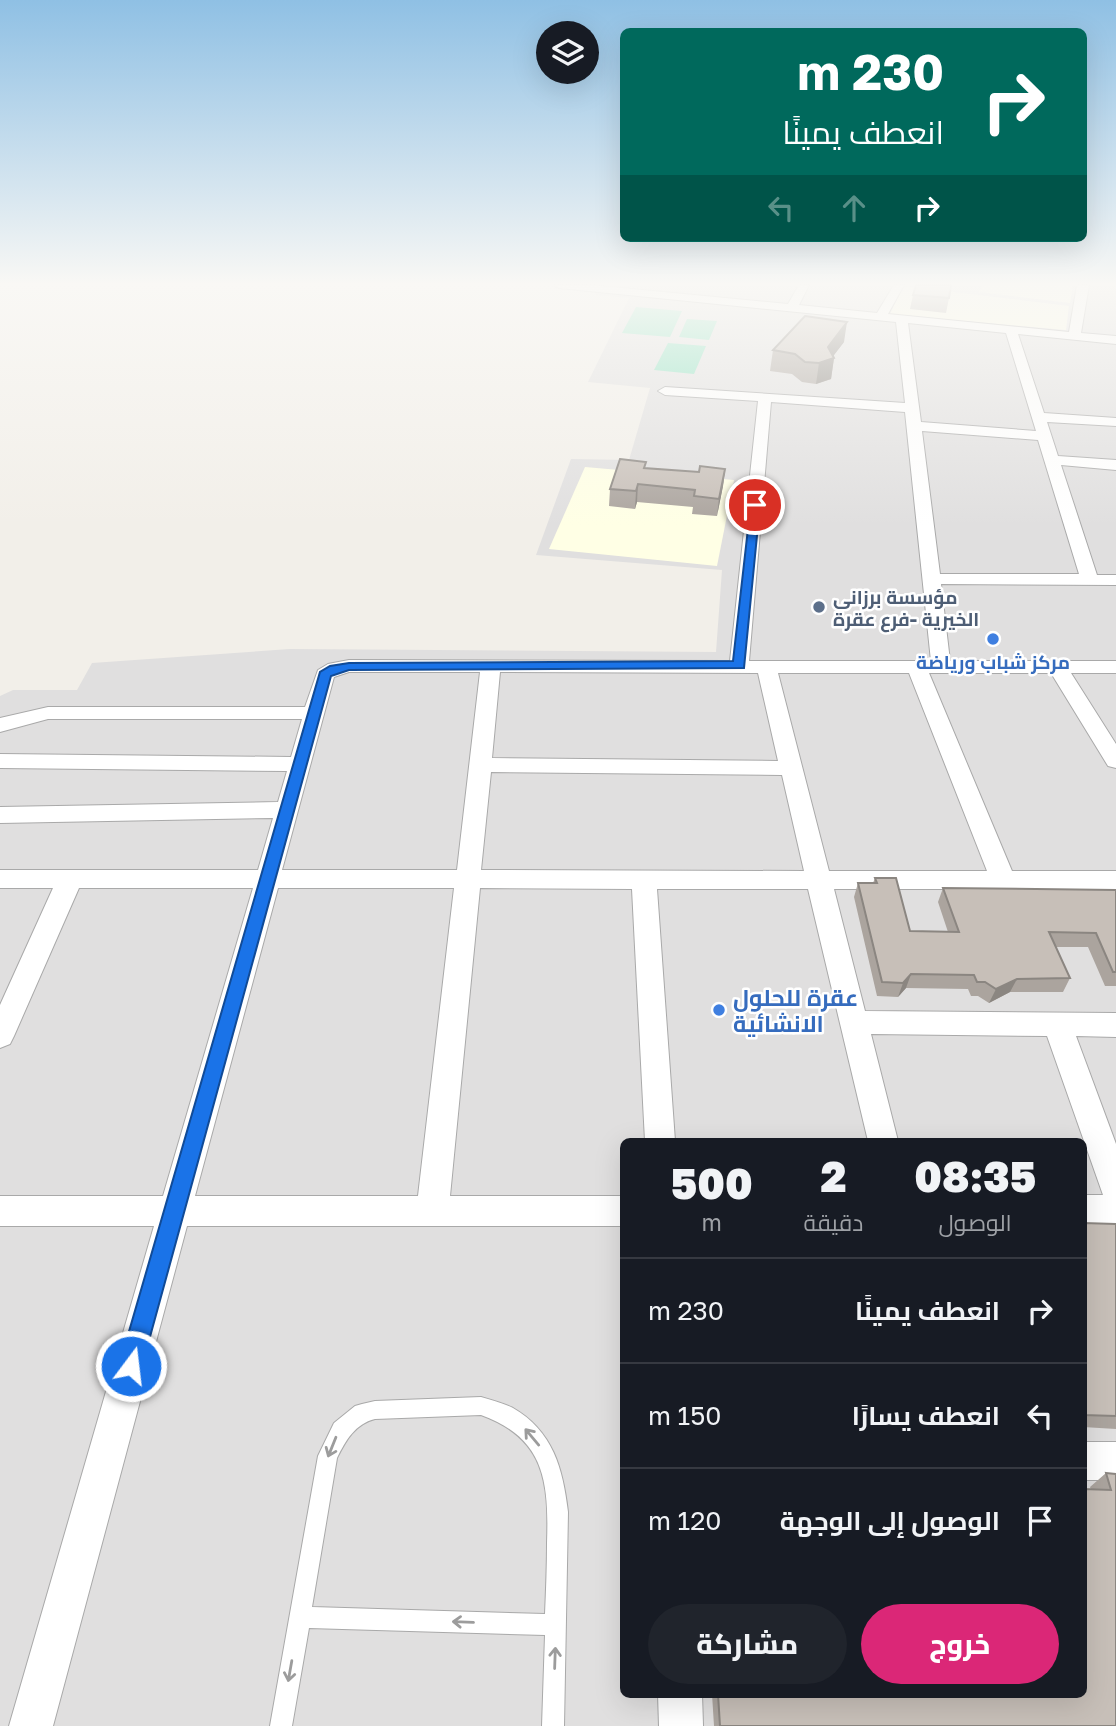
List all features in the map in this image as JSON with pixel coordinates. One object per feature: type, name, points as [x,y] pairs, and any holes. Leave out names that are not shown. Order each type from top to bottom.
[{"type":"street","points":[[907,366],[941,666]]},
{"type":"street","points":[[1022,366],[1090,580]]},
{"type":"street","points":[[664,391],[912,408]]},
{"type":"street","points":[[739,665],[765,398]]},
{"type":"street","points":[[1039,417],[1116,422]]},
{"type":"street","points":[[914,426],[1045,436]]},
{"type":"street","points":[[1052,460],[1116,465]]},
{"type":"street","points":[[932,579],[1116,580]]},
{"type":"street","points":[[31,1726],[322,678],[335,668],[739,665],[1116,667]]},
{"type":"street","points":[[766,665],[882,1138]]},
{"type":"street","points":[[432,1212],[491,666]]},
{"type":"street","points":[[916,666],[1003,879]]},
{"type":"street","points":[[1057,666],[1116,761]]},
{"type":"street","points":[[0,724],[48,713],[312,713]]},
{"type":"street","points":[[0,761],[298,764]]},
{"type":"street","points":[[481,765],[791,768]]},
{"type":"street","points":[[0,815],[286,810]]},
{"type":"street","points":[[0,879],[818,877],[1116,880]]},
{"type":"street","points":[[644,878],[660,1138]]},
{"type":"street","points":[[0,1036],[70,879]]},
{"type":"street","points":[[854,1022],[1116,1025]]},
{"type":"street","points":[[1057,1024],[1116,1187]]},
{"type":"street","points":[[1087,1210],[1116,1210]]},
{"type":"street","points":[[0,1211],[620,1211]]},
{"type":"street","points":[[1087,1461],[1116,1461]]},
{"type":"street","points":[[680,1698],[681,1726]]},
{"type":"lane","points":[[281,1726],[328,1456],[341,1430],[351,1420],[375,1410],[481,1406],[506,1415],[528,1430],[545,1453],[555,1481],[558,1512],[553,1726]]},
{"type":"lane","points":[[300,1617],[556,1625]]},
{"type":"shaded area","points":[[596,366],[1116,366],[1116,1726],[0,1726],[0,696],[13,690],[77,690],[92,663],[290,649],[716,652],[722,570],[536,555],[571,459],[629,460],[650,388],[588,382]]},
{"type":"shaded area","points":[[585,467],[734,480],[717,566],[549,549]]},
{"type":"green space","points":[[656,366],[698,366],[694,374],[654,370]]},
{"type":"building","points":[[620,459],[646,462],[644,468],[699,472],[700,466],[725,469],[719,499],[694,496],[695,490],[638,484],[636,491],[610,489]]},
{"type":"building","points":[[875,878],[896,878],[910,931],[959,932],[943,888],[1116,890],[1116,972],[1113,972],[1096,933],[1049,932],[1070,978],[1017,979],[996,989],[985,982],[977,982],[974,975],[911,974],[903,983],[882,982],[858,883],[877,883]]},
{"type":"building","points":[[1087,1223],[1116,1224],[1116,1416],[1087,1415]]},
{"type":"building","points":[[1106,1473],[1116,1474],[1116,1726],[720,1726],[718,1698],[1087,1698],[1087,1489],[1111,1490]]},
{"type":"place","name":"مؤسسة برزانى الخيرية -فرع عقرة","points":[[819,607]]},
{"type":"place","name":"مركز شباب ورياضة","points":[[993,639]]},
{"type":"place","name":"عقرة للحلول الانشائیة","points":[[719,1010]]},
{"type":"route","points":[[131,1366],[322,678],[335,668],[349,666],[739,665],[755,505]]}]
